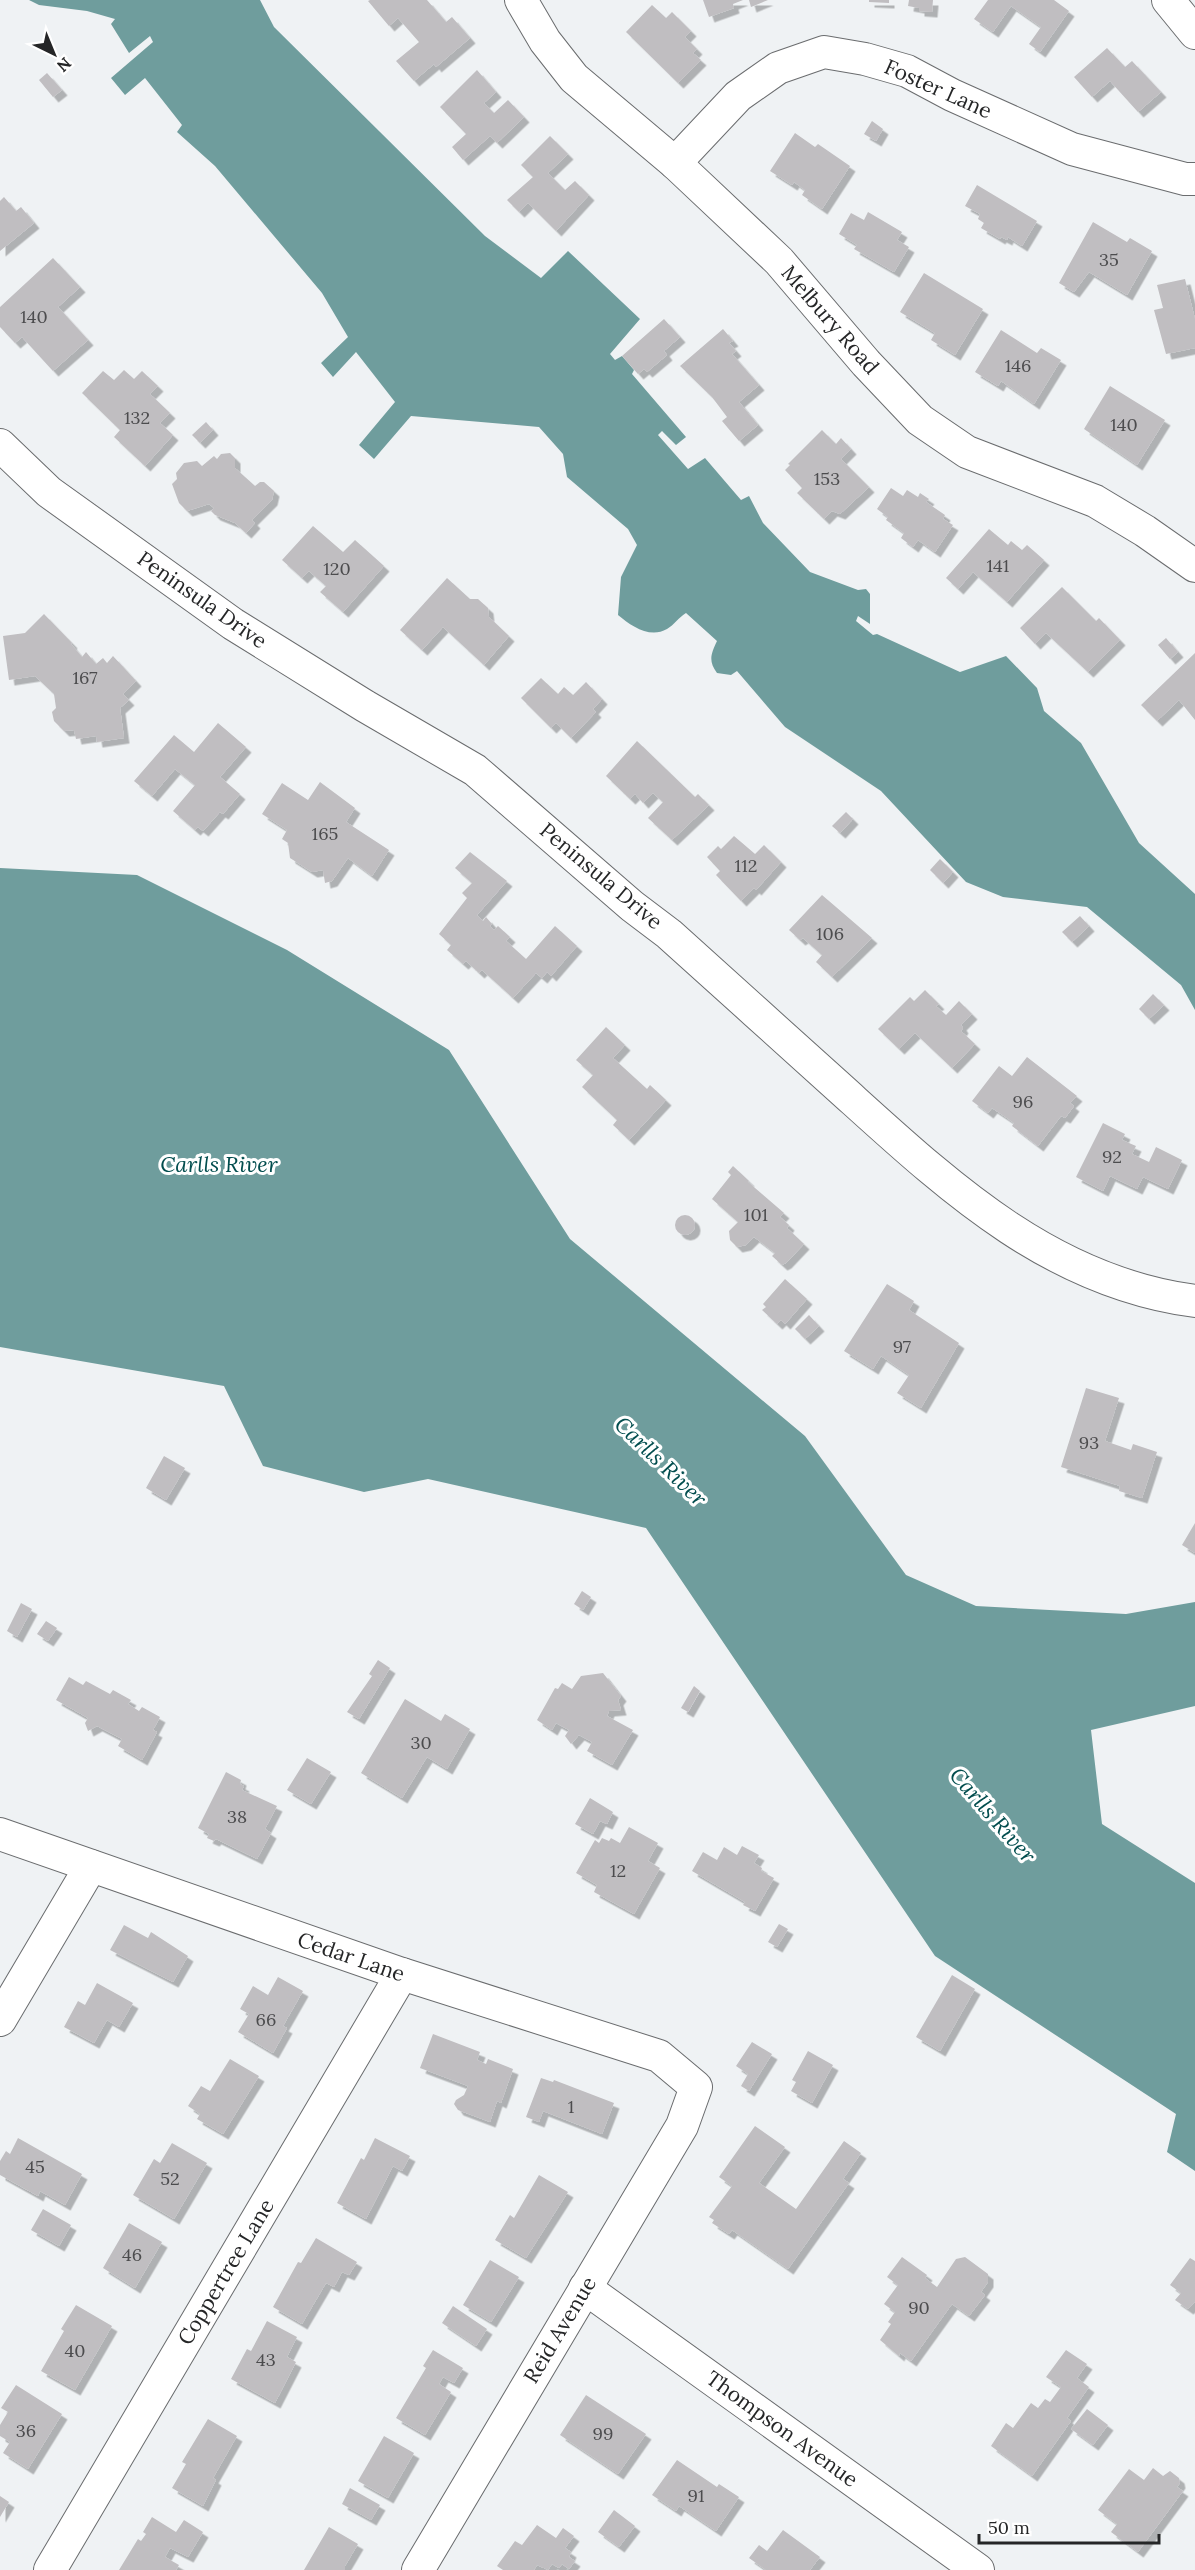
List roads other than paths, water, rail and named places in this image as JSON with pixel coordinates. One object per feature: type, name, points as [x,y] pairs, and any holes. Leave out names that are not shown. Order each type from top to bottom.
[{"type":"street","name":"Melbury Road","points":[[521,0],[545,41],[574,78],[675,163],[779,261],[866,363],[920,420],[968,452],[1095,501],[1145,531],[1195,566]]},
{"type":"street","points":[[1167,0],[1195,33]]},
{"type":"street","name":"Foster Lane","points":[[675,163],[738,96],[778,68],[824,52],[865,59],[907,71],[952,95],[1072,149],[1185,179],[1195,179]]},
{"type":"street","name":"Peninsula Drive","points":[[0,445],[49,492],[232,624],[475,770],[632,906],[669,934],[930,1170],[1009,1230],[1080,1268],[1156,1296],[1195,1301]]},
{"type":"street","name":"Cedar Lane","points":[[0,1834],[402,1974],[659,2056],[696,2087]]},
{"type":"street","points":[[0,2020],[91,1866]]},
{"type":"street","name":"Coppertree Lane","points":[[50,2570],[402,1974]]},
{"type":"street","name":"Reid Avenue","points":[[418,2570],[682,2126],[696,2087]]},
{"type":"street","name":"Thompson Avenue","points":[[585,2288],[978,2570]]},
{"type":"water","points":[[29,0],[260,0],[274,27],[485,236],[541,278],[568,251],[640,319],[610,354],[615,360],[622,356],[634,370],[632,374],[686,437],[676,445],[662,431],[658,435],[688,469],[705,458],[741,500],[749,496],[763,523],[810,572],[858,590],[866,589],[870,594],[870,624],[858,616],[856,621],[873,635],[877,634],[960,672],[1006,656],[1037,688],[1044,711],[1081,743],[1139,843],[1195,894],[1195,1010],[1181,985],[1087,907],[1003,897],[966,882],[881,791],[785,727],[737,671],[731,675],[717,673],[712,665],[711,657],[717,641],[686,613],[667,629],[654,633],[635,627],[618,615],[621,577],[637,545],[628,529],[567,477],[563,454],[539,427],[411,416],[374,459],[359,445],[395,402],[356,352],[333,377],[321,363],[348,337],[322,293],[215,166],[177,132],[182,125],[145,78],[125,95],[111,78],[153,42],[150,36],[129,53],[111,24],[115,19],[87,11],[39,5]]},
{"type":"water","name":"Carlls River","points":[[0,868],[137,875],[287,950],[449,1050],[570,1239],[805,1436],[906,1575],[976,1606],[1126,1614],[1195,1602],[1195,1706],[1091,1730],[1102,1824],[1195,1883],[1195,2171],[1167,2152],[1176,2114],[935,1956],[646,1528],[428,1479],[364,1492],[263,1466],[224,1386],[0,1347]]}]
